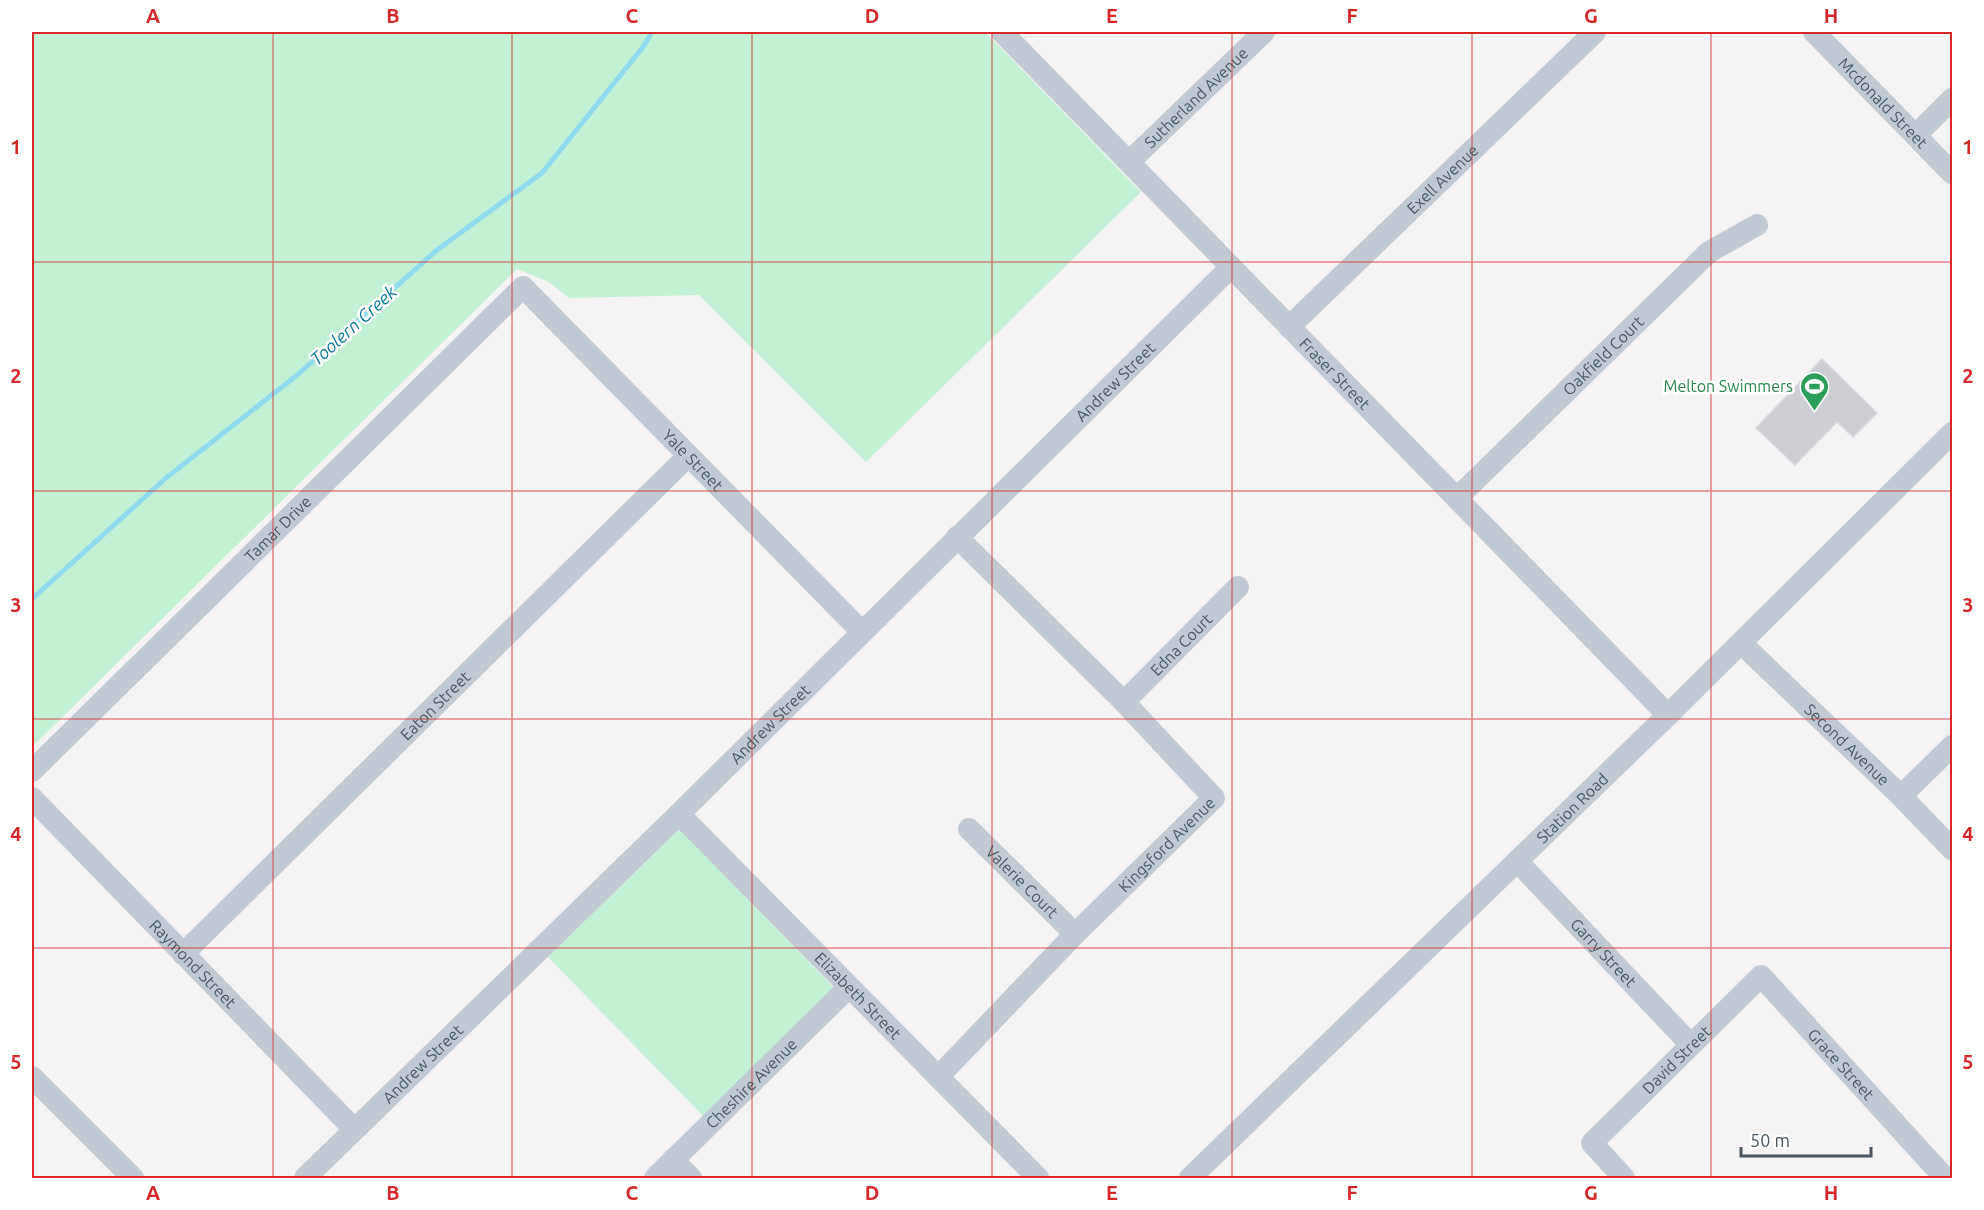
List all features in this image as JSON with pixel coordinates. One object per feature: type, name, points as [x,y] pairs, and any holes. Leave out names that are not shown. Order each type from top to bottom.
[{"type":"street","name":"Fraser Street","points":[[1002,32],[1668,715]]},
{"type":"street","name":"Sutherland Avenue","points":[[1129,162],[1264,32]]},
{"type":"street","name":"Exell Avenue","points":[[1289,327],[1594,32]]},
{"type":"street","name":"Mcdonald Street","points":[[1814,32],[1953,173]]},
{"type":"street","points":[[1916,135],[1953,99]]},
{"type":"street","name":"Oakfield Court","points":[[1457,498],[1709,252],[1757,225]]},
{"type":"street","name":"Andrew Street","points":[[319,1174],[354,1129],[679,814],[861,631],[1231,267]]},
{"type":"street","name":"Yale Street","points":[[523,287],[861,631]]},
{"type":"street","name":"Tamar Drive","points":[[32,771],[523,287]]},
{"type":"street","name":"Station Road","points":[[1190,1179],[1668,715],[1953,433]]},
{"type":"street","name":"Eaton Street","points":[[183,954],[688,456]]},
{"type":"street","name":"Kingsford Avenue","points":[[938,1077],[1075,934],[1214,798],[1124,702],[957,537]]},
{"type":"street","name":"Edna Court","points":[[1124,702],[1238,587]]},
{"type":"street","name":"Second Avenue","points":[[1741,643],[1953,849]]},
{"type":"street","points":[[1901,796],[1953,746]]},
{"type":"street","name":"Raymond Street","points":[[32,798],[354,1129]]},
{"type":"street","name":"Elizabeth Street","points":[[679,814],[1038,1179]]},
{"type":"street","name":"Valerie Court","points":[[969,829],[1075,934]]},
{"type":"street","name":"Garry Street","points":[[1517,861],[1691,1044]]},
{"type":"street","name":"David Street","points":[[1624,1179],[1592,1143],[1761,976]]},
{"type":"street","name":"Grace Street","points":[[1761,976],[1945,1179]]},
{"type":"street","name":"Cheshire Avenue","points":[[655,1179],[849,988]]},
{"type":"street","points":[[32,1077],[133,1179]]},
{"type":"street","points":[[673,1160],[691,1179]]},
{"type":"green space","points":[[32,32],[985,32],[1141,192],[866,462],[699,295],[569,298],[549,282],[517,269],[32,747]]},
{"type":"green space","points":[[680,829],[835,989],[703,1116],[548,957]]},
{"type":"building","name":"Melton Swimmers","points":[[1822,359],[1877,413],[1853,437],[1837,422],[1795,465],[1756,428]]},
{"type":"waterway","name":"Toolern Creek","points":[[32,599],[166,478],[296,376],[437,250],[542,173],[643,47],[652,32]]},
{"type":"place","name":"Melton Swimmers","points":[[1814,412]]}]
